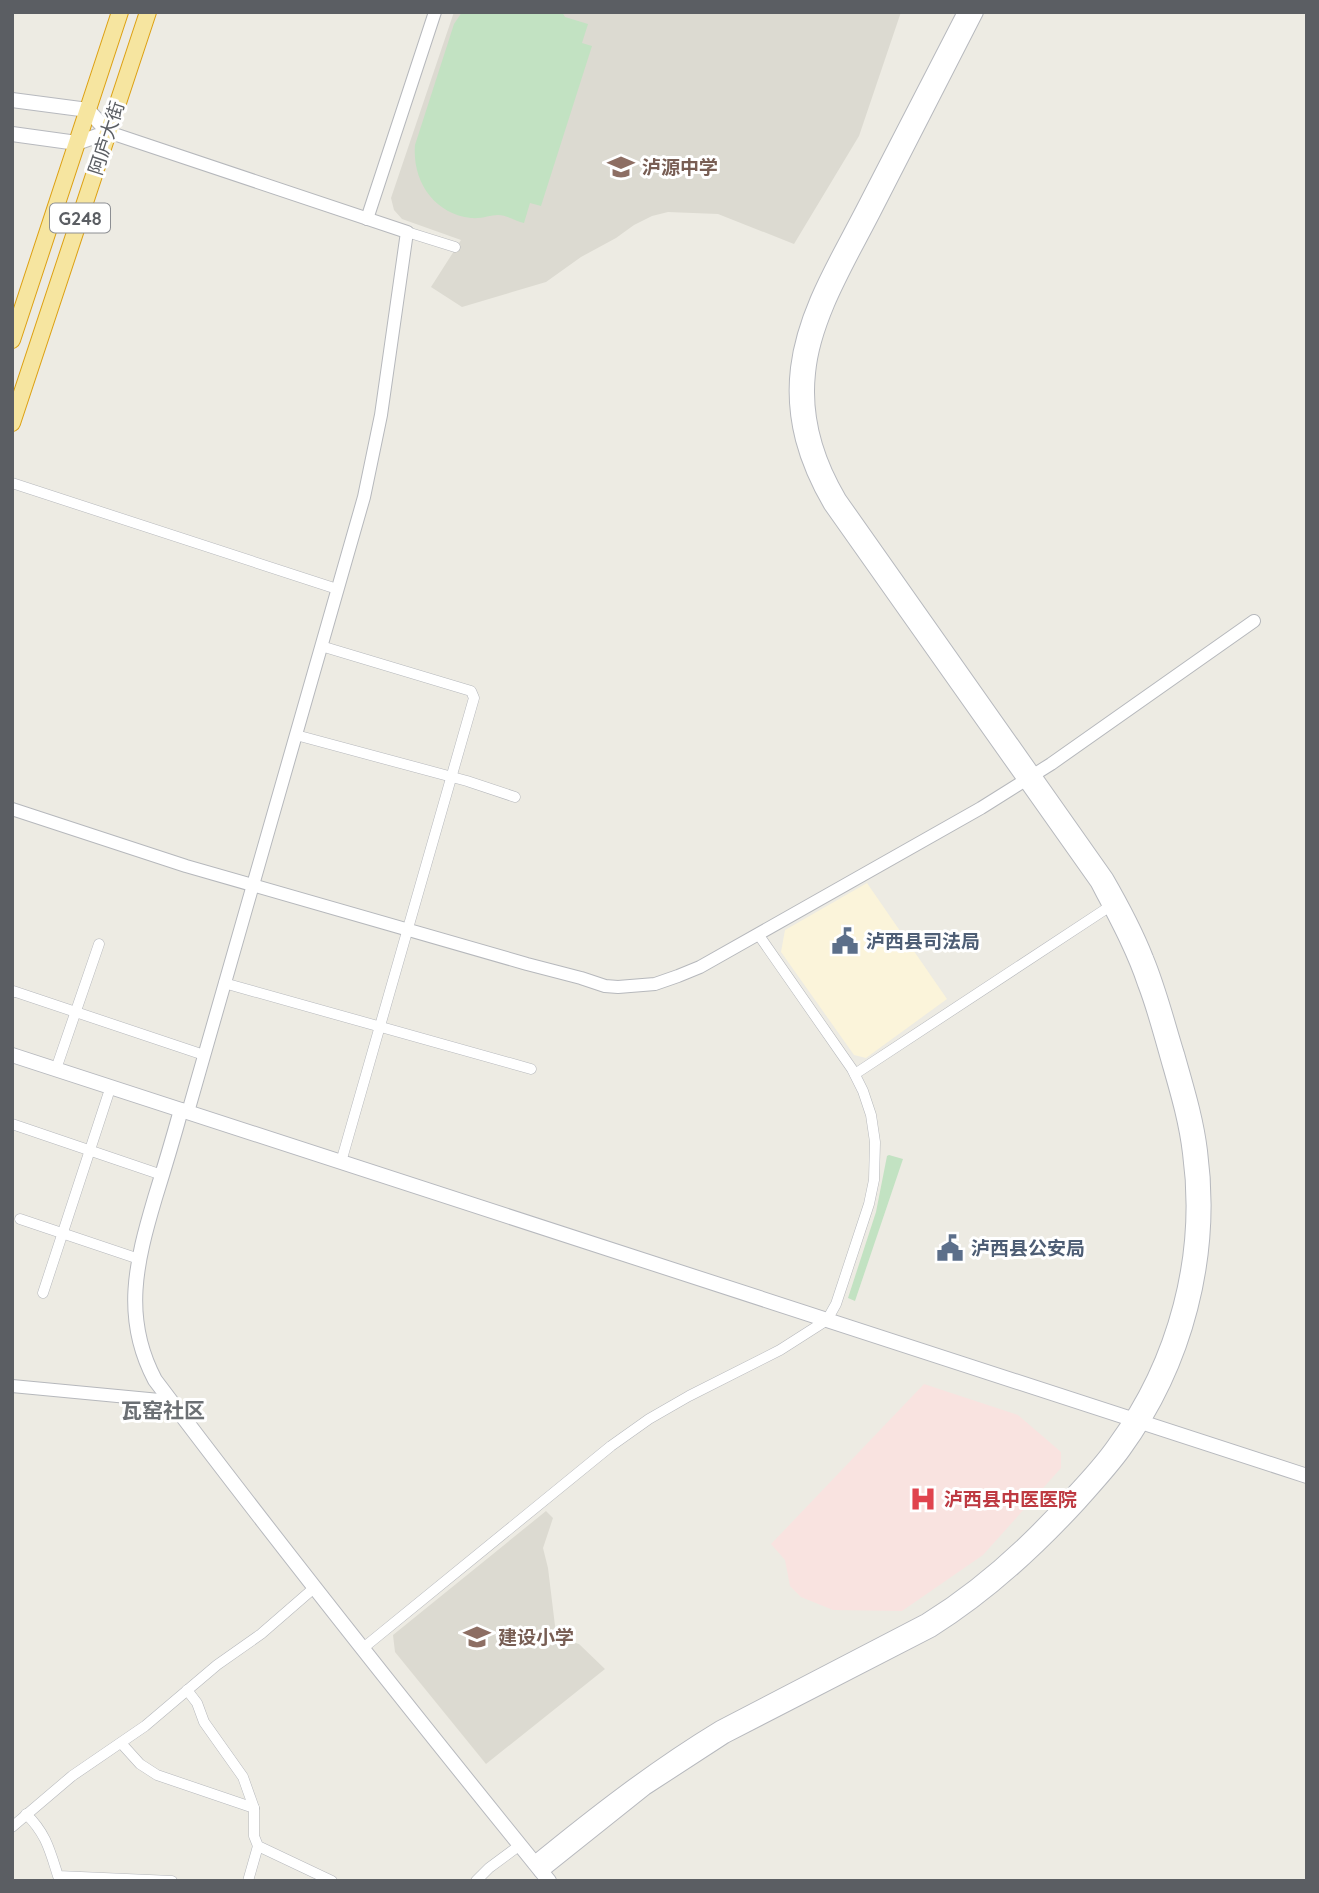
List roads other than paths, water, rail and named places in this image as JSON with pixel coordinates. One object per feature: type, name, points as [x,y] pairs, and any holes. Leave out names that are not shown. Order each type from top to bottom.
[{"type":"highway","name":"阿庐大街","points":[[12,340],[120,12]]},
{"type":"highway","name":"阿庐大街","points":[[12,423],[148,12]]},
{"type":"main road","points":[[965,12],[816,303],[801,352],[797,385],[798,417],[810,464],[831,505],[1029,778]]},
{"type":"main road","points":[[542,1868],[619,1795],[692,1744],[911,1630],[955,1604],[982,1584],[1036,1534],[1134,1425],[1178,1316],[1186,1282],[1192,1248],[1194,1204],[1190,1152],[1181,1105],[1146,985],[1115,904],[1098,883],[839,499],[819,460],[810,431],[808,370],[819,323],[976,12]]},
{"type":"main road","points":[[12,100],[88,110],[108,132],[77,143],[12,134]]},
{"type":"main road","points":[[12,1055],[183,1115],[1134,1425],[1307,1485]]},
{"type":"main road","points":[[12,1064],[108,1095],[341,1162],[823,1323]]},
{"type":"main road","points":[[183,1115],[162,1175],[139,1259],[134,1299],[138,1334],[148,1368],[170,1401],[314,1588],[365,1647],[542,1868]]},
{"type":"main road","points":[[183,1115],[142,1274],[141,1312],[149,1353],[160,1377],[365,1647],[520,1845],[557,1881]]},
{"type":"main road","points":[[1134,1425],[1307,1476]]},
{"type":"street","points":[[367,219],[435,12]]},
{"type":"street","points":[[108,132],[455,247]]},
{"type":"street","points":[[183,1115],[198,1053],[321,646],[368,446],[404,231]]},
{"type":"street","points":[[12,483],[334,588]]},
{"type":"street","points":[[183,1115],[225,983],[249,885],[334,588]]},
{"type":"street","points":[[12,809],[249,885],[605,986],[643,986],[700,967],[981,808],[1029,778],[1254,621]]},
{"type":"street","points":[[321,646],[472,693],[474,700],[341,1162]]},
{"type":"street","points":[[296,735],[515,797]]},
{"type":"street","points":[[855,1074],[1115,904]]},
{"type":"street","points":[[365,1647],[611,1446],[649,1419],[779,1350],[823,1323],[836,1304],[874,1180],[876,1155],[873,1128],[867,1102],[855,1074],[758,934]]},
{"type":"street","points":[[56,1069],[99,944]]},
{"type":"street","points":[[225,983],[531,1069]]},
{"type":"street","points":[[12,993],[13,991],[198,1053]]},
{"type":"street","points":[[43,1293],[108,1095]]},
{"type":"street","points":[[12,1124],[162,1175]]},
{"type":"street","points":[[20,1219],[139,1259]]},
{"type":"street","points":[[12,1386],[170,1401]]},
{"type":"street","points":[[12,1827],[72,1776],[145,1726],[217,1665],[261,1634],[314,1588]]},
{"type":"street","points":[[187,1690],[197,1703],[204,1722],[243,1777],[254,1808],[254,1836],[258,1846],[248,1881]]},
{"type":"street","points":[[121,1743],[140,1764],[157,1775],[254,1808]]},
{"type":"street","points":[[26,1814],[48,1842],[58,1876],[172,1881]]},
{"type":"street","points":[[476,1881],[520,1845]]},
{"type":"street","points":[[258,1846],[332,1881]]},
{"type":"place","name":"泸源中学","points":[[621,167]]},
{"type":"place","name":"泸西县司法局","points":[[845,941]]},
{"type":"place","name":"泸西县公安局","points":[[950,1248]]},
{"type":"place","name":"泸西县中医医院","points":[[923,1499]]},
{"type":"place","name":"建设小学","points":[[477,1637]]},
{"type":"district","name":"瓦窑社区","points":[[163,1410]]}]
